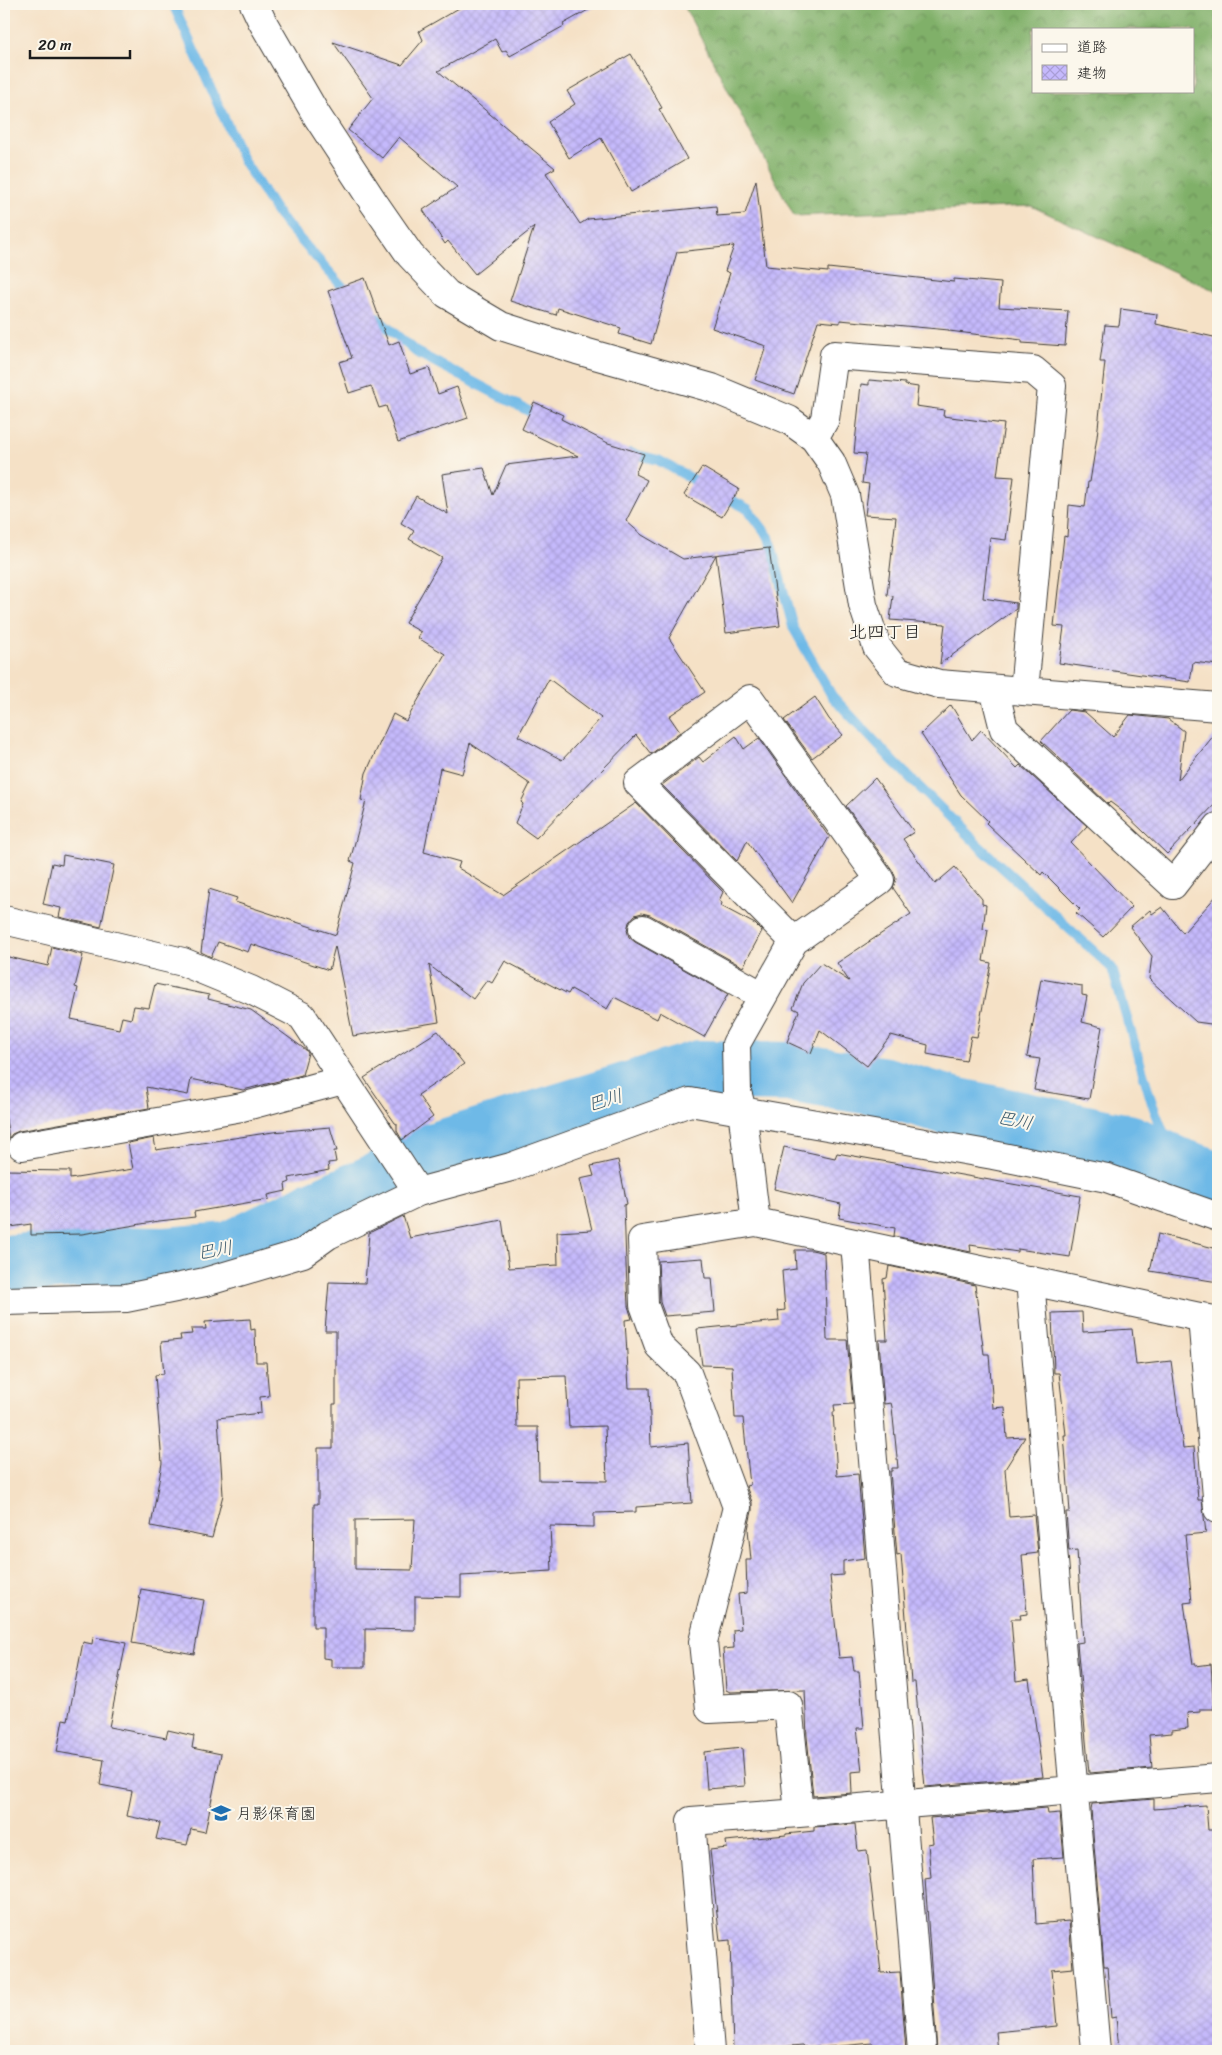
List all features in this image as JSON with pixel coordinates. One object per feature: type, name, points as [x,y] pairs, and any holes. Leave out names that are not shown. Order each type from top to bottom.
[{"type":"street","points":[[254,4],[317,116],[374,203],[410,255],[447,294],[501,326],[577,350],[712,388],[788,420],[814,438],[831,462],[845,495],[863,605],[877,647],[898,672],[939,684],[1218,707]]},
{"type":"street","points":[[814,438],[825,419],[834,355],[1033,370],[1052,386],[1024,691]]},
{"type":"street","points":[[994,689],[1004,729],[1173,885],[1218,827]]},
{"type":"street","points":[[756,1222],[739,1101],[736,1044],[794,941],[880,880],[750,699],[638,783],[794,941]]},
{"type":"street","points":[[4,920],[183,962],[251,990],[302,1016],[414,1186]]},
{"type":"street","points":[[643,929],[763,996]]},
{"type":"street","points":[[22,1146],[242,1107],[343,1080]]},
{"type":"street","points":[[4,1301],[126,1298],[204,1282],[303,1253],[328,1234],[414,1186],[511,1167],[690,1102],[739,1101],[1106,1178],[1218,1217]]},
{"type":"street","points":[[799,1813],[788,1705],[710,1709],[703,1642],[737,1507],[687,1373],[659,1346],[644,1305],[642,1240],[756,1222],[1210,1319],[1218,1508]]},
{"type":"street","points":[[855,1243],[922,2051]]},
{"type":"street","points":[[1030,1280],[1096,2051]]},
{"type":"street","points":[[710,2051],[691,1821],[1218,1778]]},
{"type":"green space","points":[[683,4],[1218,4],[1218,292],[1031,206],[794,216]]},
{"type":"building","points":[[466,4],[599,4],[510,56],[506,50],[502,52],[495,39],[438,71],[555,168],[546,173],[580,224],[588,219],[716,206],[717,216],[745,214],[756,180],[766,266],[828,272],[828,268],[954,282],[954,279],[1001,283],[999,307],[1068,311],[1065,346],[1022,343],[1022,340],[949,330],[840,320],[840,323],[818,321],[794,394],[755,380],[766,346],[712,328],[730,273],[725,271],[734,246],[677,252],[651,344],[619,334],[621,328],[558,308],[556,315],[510,301],[534,227],[475,274],[448,241],[445,244],[423,210],[457,187],[399,137],[382,158],[348,130],[373,98],[333,42],[402,65],[423,40],[419,31]]},
{"type":"building","points":[[631,54],[662,108],[659,109],[687,159],[631,192],[601,138],[569,158],[548,122],[575,104],[567,91]]},
{"type":"building","points":[[365,278],[389,345],[399,341],[410,374],[429,368],[438,394],[457,387],[468,418],[398,442],[386,406],[379,408],[371,386],[349,393],[339,362],[352,358],[328,291]]},
{"type":"building","points":[[1121,309],[1157,314],[1156,324],[1218,338],[1218,665],[1193,662],[1190,682],[1059,663],[1064,627],[1054,626],[1064,536],[1067,537],[1069,505],[1085,507],[1097,437],[1105,362],[1100,362],[1105,325],[1119,326]]},
{"type":"building","points":[[869,380],[905,383],[905,385],[918,387],[916,406],[944,410],[943,416],[1004,424],[997,476],[1014,477],[1006,540],[990,538],[983,598],[1016,603],[1016,609],[940,664],[945,624],[890,620],[893,596],[887,595],[896,517],[865,515],[869,484],[862,483],[866,454],[854,453],[861,384],[869,385]]},
{"type":"building","points":[[534,402],[563,415],[561,419],[608,443],[644,454],[635,474],[647,480],[626,521],[642,535],[683,559],[769,548],[780,626],[726,633],[716,555],[669,638],[705,692],[669,716],[680,732],[651,754],[636,735],[536,838],[515,823],[523,804],[521,802],[530,784],[470,743],[462,774],[440,768],[424,852],[460,862],[458,868],[503,895],[636,803],[723,892],[719,901],[722,903],[721,906],[755,924],[762,931],[743,967],[650,915],[642,913],[635,915],[629,922],[627,930],[629,937],[635,942],[728,994],[704,1037],[660,1012],[657,1019],[614,997],[607,1009],[571,989],[568,994],[505,961],[492,983],[487,980],[473,999],[429,965],[439,1022],[353,1036],[335,946],[329,970],[251,944],[248,952],[218,942],[211,957],[201,952],[209,889],[237,898],[235,902],[336,935],[355,863],[350,861],[366,801],[361,800],[366,773],[393,714],[406,721],[445,654],[418,638],[421,632],[405,623],[442,558],[409,539],[414,531],[401,523],[416,496],[448,514],[442,474],[484,468],[493,495],[506,465],[578,456],[522,429]],"holes":[[[549,679],[601,718],[562,760],[518,736]]]},
{"type":"building","points":[[702,467],[739,489],[722,517],[684,495]]},
{"type":"building","points":[[815,697],[829,719],[843,735],[812,758],[784,720]]},
{"type":"building","points":[[951,705],[972,740],[981,730],[1017,768],[1020,765],[1087,826],[1071,843],[1132,907],[1103,937],[1076,913],[1080,909],[1043,872],[1041,875],[986,823],[988,821],[961,795],[921,734]]},
{"type":"building","points":[[1069,710],[1085,712],[1113,737],[1130,715],[1168,719],[1184,731],[1178,780],[1218,730],[1218,801],[1167,854],[1122,811],[1110,802],[1108,804],[1041,741]]},
{"type":"building","points":[[736,736],[744,749],[759,738],[829,837],[792,903],[747,841],[737,861],[662,785],[699,757],[703,762]]},
{"type":"building","points":[[875,778],[914,832],[903,839],[935,884],[955,867],[982,899],[982,904],[986,905],[983,929],[988,930],[983,961],[991,963],[977,1037],[971,1036],[966,1061],[927,1054],[928,1045],[891,1035],[867,1066],[820,1030],[811,1053],[787,1042],[799,1011],[793,1008],[803,983],[821,963],[849,981],[837,963],[911,914],[893,888],[896,879],[893,871],[846,806]]},
{"type":"building","points":[[63,855],[114,865],[101,927],[59,917],[61,908],[43,904],[52,863],[62,865]]},
{"type":"building","points":[[1218,894],[1218,1025],[1196,1022],[1149,979],[1152,956],[1130,927],[1150,910],[1152,914],[1162,907],[1183,933]]},
{"type":"building","points":[[52,947],[83,955],[75,987],[78,988],[71,1019],[119,1029],[122,1017],[131,1019],[134,1006],[149,1008],[155,984],[209,995],[208,999],[251,1010],[306,1050],[308,1053],[302,1075],[243,1090],[191,1079],[188,1095],[146,1087],[149,1108],[19,1131],[12,1134],[9,1138],[4,1108],[4,956],[48,966]]},
{"type":"building","points":[[1041,979],[1082,986],[1082,995],[1087,996],[1082,1022],[1102,1027],[1089,1099],[1034,1090],[1040,1059],[1027,1057]]},
{"type":"building","points":[[438,1031],[464,1064],[418,1095],[433,1117],[402,1140],[397,1131],[397,1124],[364,1078]]},
{"type":"building","points":[[330,1127],[337,1151],[334,1151],[336,1162],[328,1163],[329,1170],[289,1178],[290,1182],[285,1184],[286,1191],[268,1195],[269,1199],[194,1212],[195,1217],[82,1234],[31,1235],[31,1224],[4,1228],[4,1170],[70,1171],[70,1179],[133,1169],[128,1143],[154,1138],[156,1150],[273,1132]]},
{"type":"building","points":[[784,1147],[835,1158],[837,1153],[1080,1196],[1070,1257],[1018,1249],[1018,1252],[970,1245],[971,1252],[894,1236],[895,1228],[839,1218],[841,1204],[774,1189]]},
{"type":"building","points":[[618,1160],[627,1204],[624,1205],[626,1264],[628,1306],[632,1319],[625,1320],[629,1388],[649,1388],[651,1447],[688,1443],[692,1503],[636,1507],[636,1512],[594,1513],[594,1527],[550,1526],[552,1571],[461,1576],[461,1597],[415,1596],[415,1630],[365,1629],[365,1667],[331,1667],[331,1659],[323,1658],[323,1627],[313,1627],[314,1504],[318,1504],[318,1448],[333,1448],[333,1404],[336,1404],[336,1331],[325,1331],[329,1282],[365,1283],[369,1233],[403,1216],[410,1238],[502,1220],[509,1268],[558,1265],[557,1232],[592,1230],[580,1179],[594,1176],[591,1166]],"holes":[[[566,1376],[569,1427],[605,1426],[607,1481],[539,1480],[538,1427],[517,1427],[516,1377]],[[415,1519],[412,1570],[355,1569],[355,1520]]]},
{"type":"building","points":[[1158,1234],[1218,1249],[1218,1282],[1150,1271]]},
{"type":"building","points":[[795,1250],[812,1250],[824,1253],[827,1340],[847,1340],[853,1404],[834,1405],[837,1476],[858,1474],[865,1558],[843,1561],[843,1575],[830,1576],[839,1658],[852,1657],[854,1671],[859,1671],[864,1728],[857,1728],[862,1771],[851,1772],[852,1793],[813,1796],[807,1737],[805,1690],[730,1692],[726,1690],[723,1649],[734,1648],[733,1630],[741,1629],[738,1594],[747,1593],[746,1560],[751,1560],[748,1529],[752,1502],[746,1486],[750,1485],[743,1418],[735,1418],[732,1366],[702,1365],[697,1329],[779,1321],[778,1311],[785,1310],[782,1271],[796,1269]]},
{"type":"building","points":[[703,1258],[705,1278],[712,1278],[715,1312],[665,1316],[660,1302],[658,1261]]},
{"type":"building","points":[[889,1266],[975,1285],[984,1354],[989,1354],[993,1408],[1005,1407],[1007,1438],[1025,1437],[1005,1469],[1009,1517],[1034,1515],[1038,1553],[1022,1555],[1027,1614],[1020,1615],[1021,1619],[1011,1619],[1016,1681],[1029,1679],[1043,1777],[925,1787],[915,1682],[911,1682],[901,1554],[897,1555],[890,1471],[892,1471],[892,1468],[898,1468],[892,1407],[891,1403],[884,1404],[879,1340],[887,1340],[883,1279],[887,1278]]},
{"type":"building","points":[[1082,1312],[1083,1332],[1132,1329],[1136,1365],[1171,1361],[1183,1448],[1194,1447],[1198,1500],[1202,1500],[1206,1533],[1185,1535],[1192,1602],[1184,1603],[1193,1664],[1196,1664],[1196,1666],[1211,1664],[1214,1709],[1200,1709],[1200,1712],[1187,1713],[1188,1728],[1172,1730],[1172,1733],[1149,1735],[1152,1768],[1089,1773],[1077,1643],[1083,1642],[1077,1550],[1069,1551],[1066,1512],[1070,1512],[1064,1435],[1066,1435],[1059,1373],[1054,1373],[1052,1313]]},
{"type":"building","points":[[250,1319],[251,1330],[255,1329],[256,1362],[266,1362],[269,1396],[260,1397],[261,1413],[218,1418],[223,1495],[212,1538],[151,1526],[162,1463],[155,1375],[164,1374],[161,1342],[181,1340],[180,1335],[192,1334],[191,1329],[206,1329],[205,1322]]},
{"type":"building","points":[[141,1589],[204,1600],[194,1654],[132,1643]]},
{"type":"building","points":[[93,1637],[126,1643],[109,1727],[166,1738],[168,1730],[194,1736],[192,1748],[221,1754],[205,1832],[191,1829],[187,1845],[156,1839],[160,1823],[127,1816],[132,1791],[100,1785],[104,1760],[57,1752],[63,1719],[68,1720],[83,1642],[92,1644]]},
{"type":"building","points":[[742,1748],[745,1786],[707,1789],[704,1752]]},
{"type":"building","points":[[1154,1799],[1154,1809],[1206,1805],[1208,1830],[1218,1830],[1218,2051],[1119,2051],[1116,2017],[1111,2018],[1107,1966],[1104,1966],[1091,1809],[1092,1804]]},
{"type":"building","points":[[1047,1808],[1048,1814],[1060,1813],[1064,1857],[1033,1859],[1036,1924],[1069,1921],[1073,1968],[1052,1970],[1057,2026],[996,2032],[998,2051],[937,2051],[925,1879],[931,1878],[928,1844],[933,1843],[930,1818]]},
{"type":"building","points":[[855,1824],[858,1851],[867,1850],[881,1973],[900,1972],[906,2051],[874,2051],[873,2043],[819,2048],[819,2046],[804,2047],[803,2045],[733,2051],[730,1940],[720,1941],[710,1850],[727,1848],[726,1841],[814,1831],[814,1827]]},
{"type":"waterway","points":[[173,4],[243,160],[279,216],[350,295]]},
{"type":"waterway","points":[[372,314],[416,352],[540,417]]},
{"type":"waterway","points":[[630,453],[658,460],[705,486]]},
{"type":"waterway","points":[[720,494],[748,509],[769,537],[793,627],[832,696],[895,763],[979,846],[1112,968],[1152,1103],[1177,1167]]},
{"type":"waterway","name":"巴川","points":[[4,1265],[99,1256],[165,1257],[229,1252],[311,1212],[375,1184],[435,1152],[700,1070],[789,1072],[885,1087],[954,1107],[1128,1144],[1177,1167],[1218,1181]]},
{"type":"place","name":"月影保育園","points":[[221,1813]]},
{"type":"district","name":"北四丁目","points":[[885,632]]}]
